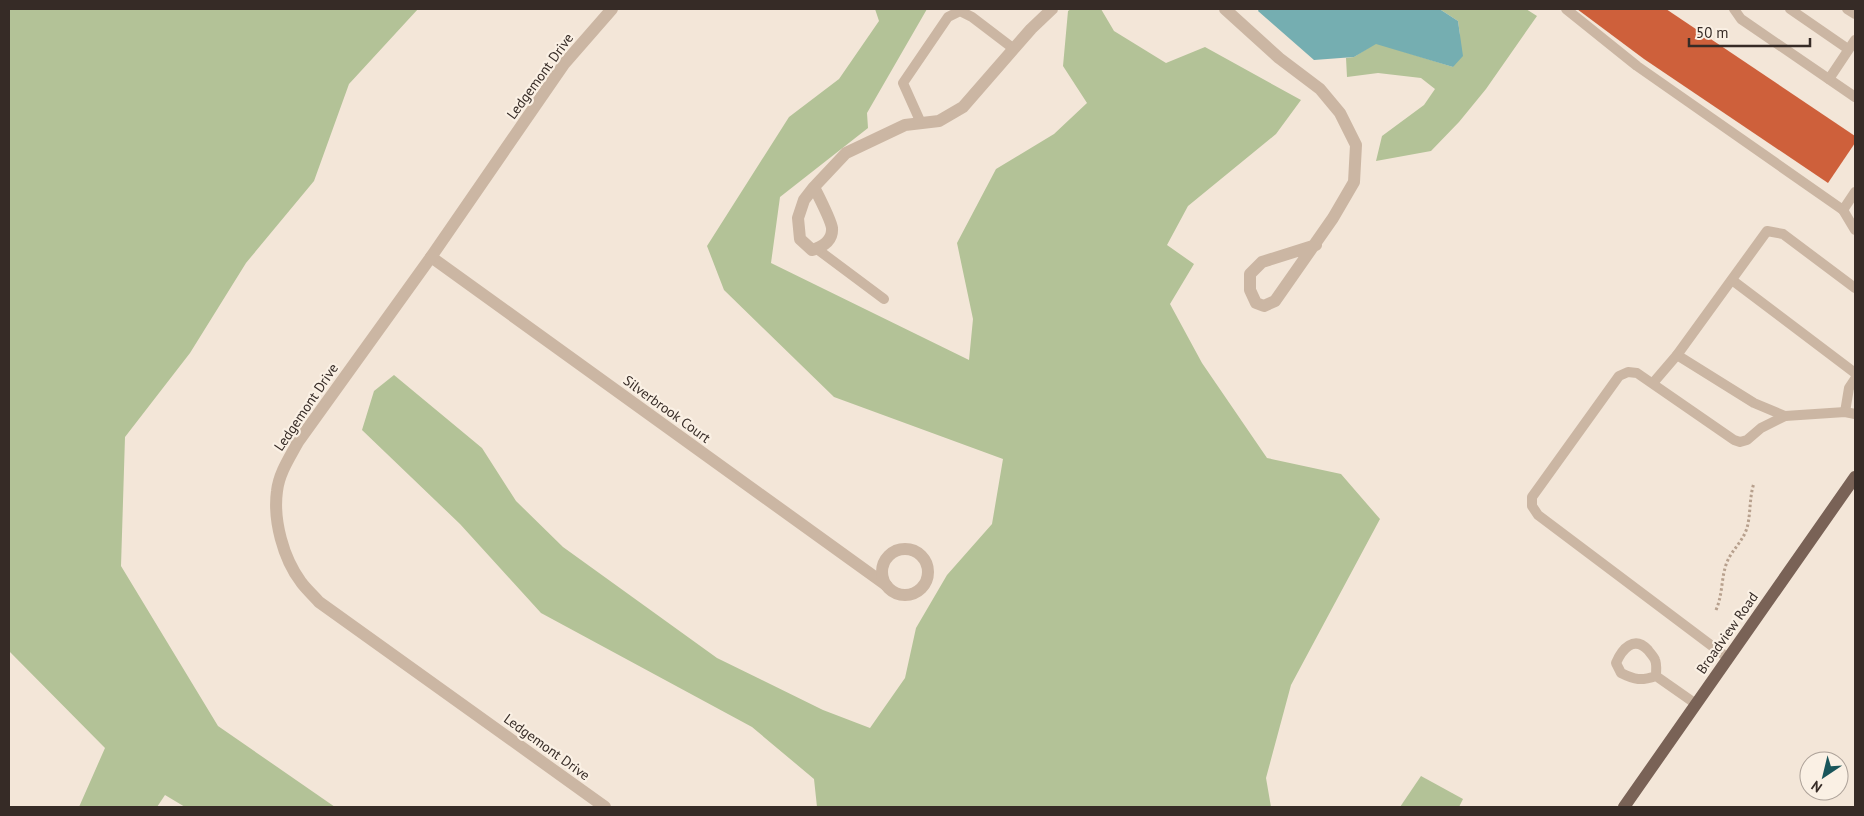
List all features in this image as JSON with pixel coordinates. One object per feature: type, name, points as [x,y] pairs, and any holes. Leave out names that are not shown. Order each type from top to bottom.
[{"type":"main road","name":"Broadview Road","points":[[1624,807],[1855,477]]},
{"type":"street","name":"Ledgemont Drive","points":[[605,807],[319,602],[300,581],[288,557],[278,525],[277,490],[284,468],[298,442],[431,257],[564,64],[612,9]]},
{"type":"street","points":[[814,186],[832,228],[828,240],[823,247],[812,250],[800,239],[798,218],[804,200],[814,186],[846,153],[905,124],[939,121],[963,107],[1031,29],[1052,9]]},
{"type":"street","points":[[1225,9],[1280,58],[1320,89],[1340,113],[1356,145],[1354,182],[1334,218],[1316,245],[1276,301],[1264,306],[1256,303],[1250,290],[1250,274],[1262,262],[1316,245]]},
{"type":"street","name":"Silverbrook Court","points":[[431,257],[886,585]]},
{"type":"lane","points":[[1566,9],[1637,66],[1843,210],[1855,230]]},
{"type":"lane","points":[[1734,9],[1741,19],[1855,97]]},
{"type":"lane","points":[[1790,9],[1848,50]]},
{"type":"lane","points":[[1847,9],[1855,14]]},
{"type":"lane","points":[[921,123],[903,84],[948,17],[960,11],[972,17],[1014,49]]},
{"type":"lane","points":[[1829,79],[1855,40]]},
{"type":"lane","points":[[1843,210],[1855,192]]},
{"type":"lane","points":[[1652,383],[1677,355],[1768,231],[1783,234],[1855,288]]},
{"type":"lane","points":[[817,248],[884,299]]},
{"type":"lane","points":[[1732,280],[1855,373]]},
{"type":"lane","points":[[1677,355],[1754,403],[1785,416]]},
{"type":"lane","points":[[1728,658],[1538,515],[1532,506],[1532,497],[1619,376],[1628,372],[1637,373],[1734,440],[1740,442],[1747,440],[1761,428],[1785,416],[1850,413],[1849,388],[1855,379]]},
{"type":"lane","points":[[1656,676],[1696,704]]},
{"type":"path","points":[[1716,610],[1721,599],[1722,577],[1728,559],[1746,530],[1749,521],[1751,492],[1754,483]]},
{"type":"green space","points":[[9,9],[418,9],[349,84],[314,181],[246,263],[190,353],[125,437],[121,566],[218,726],[335,807],[185,807],[165,795],[157,807],[79,807],[105,748],[9,651]]},
{"type":"green space","points":[[875,9],[927,9],[867,113],[868,128],[780,197],[771,263],[969,360],[973,319],[957,243],[996,169],[1054,134],[1087,103],[1063,66],[1068,11],[1071,9],[1101,9],[1114,31],[1166,63],[1205,47],[1301,100],[1276,134],[1188,206],[1167,245],[1194,264],[1170,304],[1202,363],[1267,458],[1341,474],[1380,519],[1291,685],[1266,778],[1271,807],[817,807],[814,779],[752,727],[541,613],[460,524],[362,430],[374,391],[394,375],[482,448],[516,501],[563,547],[717,658],[823,710],[870,728],[905,678],[916,628],[947,575],[992,524],[1003,459],[834,397],[724,290],[707,246],[789,117],[839,79],[879,21]]},
{"type":"green space","points":[[1434,9],[1526,9],[1537,16],[1486,89],[1459,122],[1431,151],[1376,161],[1382,136],[1424,105],[1435,89],[1421,78],[1378,73],[1347,77],[1346,58],[1354,57],[1376,43],[1453,67],[1460,35],[1458,21],[1441,10]]},
{"type":"green space","points":[[1421,776],[1463,799],[1459,807],[1400,807]]},
{"type":"water","points":[[1259,9],[1441,10],[1458,21],[1463,56],[1453,67],[1376,44],[1354,57],[1314,60],[1258,11]]},
{"type":"building","points":[[1577,9],[1666,9],[1855,136],[1855,143],[1828,183],[1644,59]]}]
